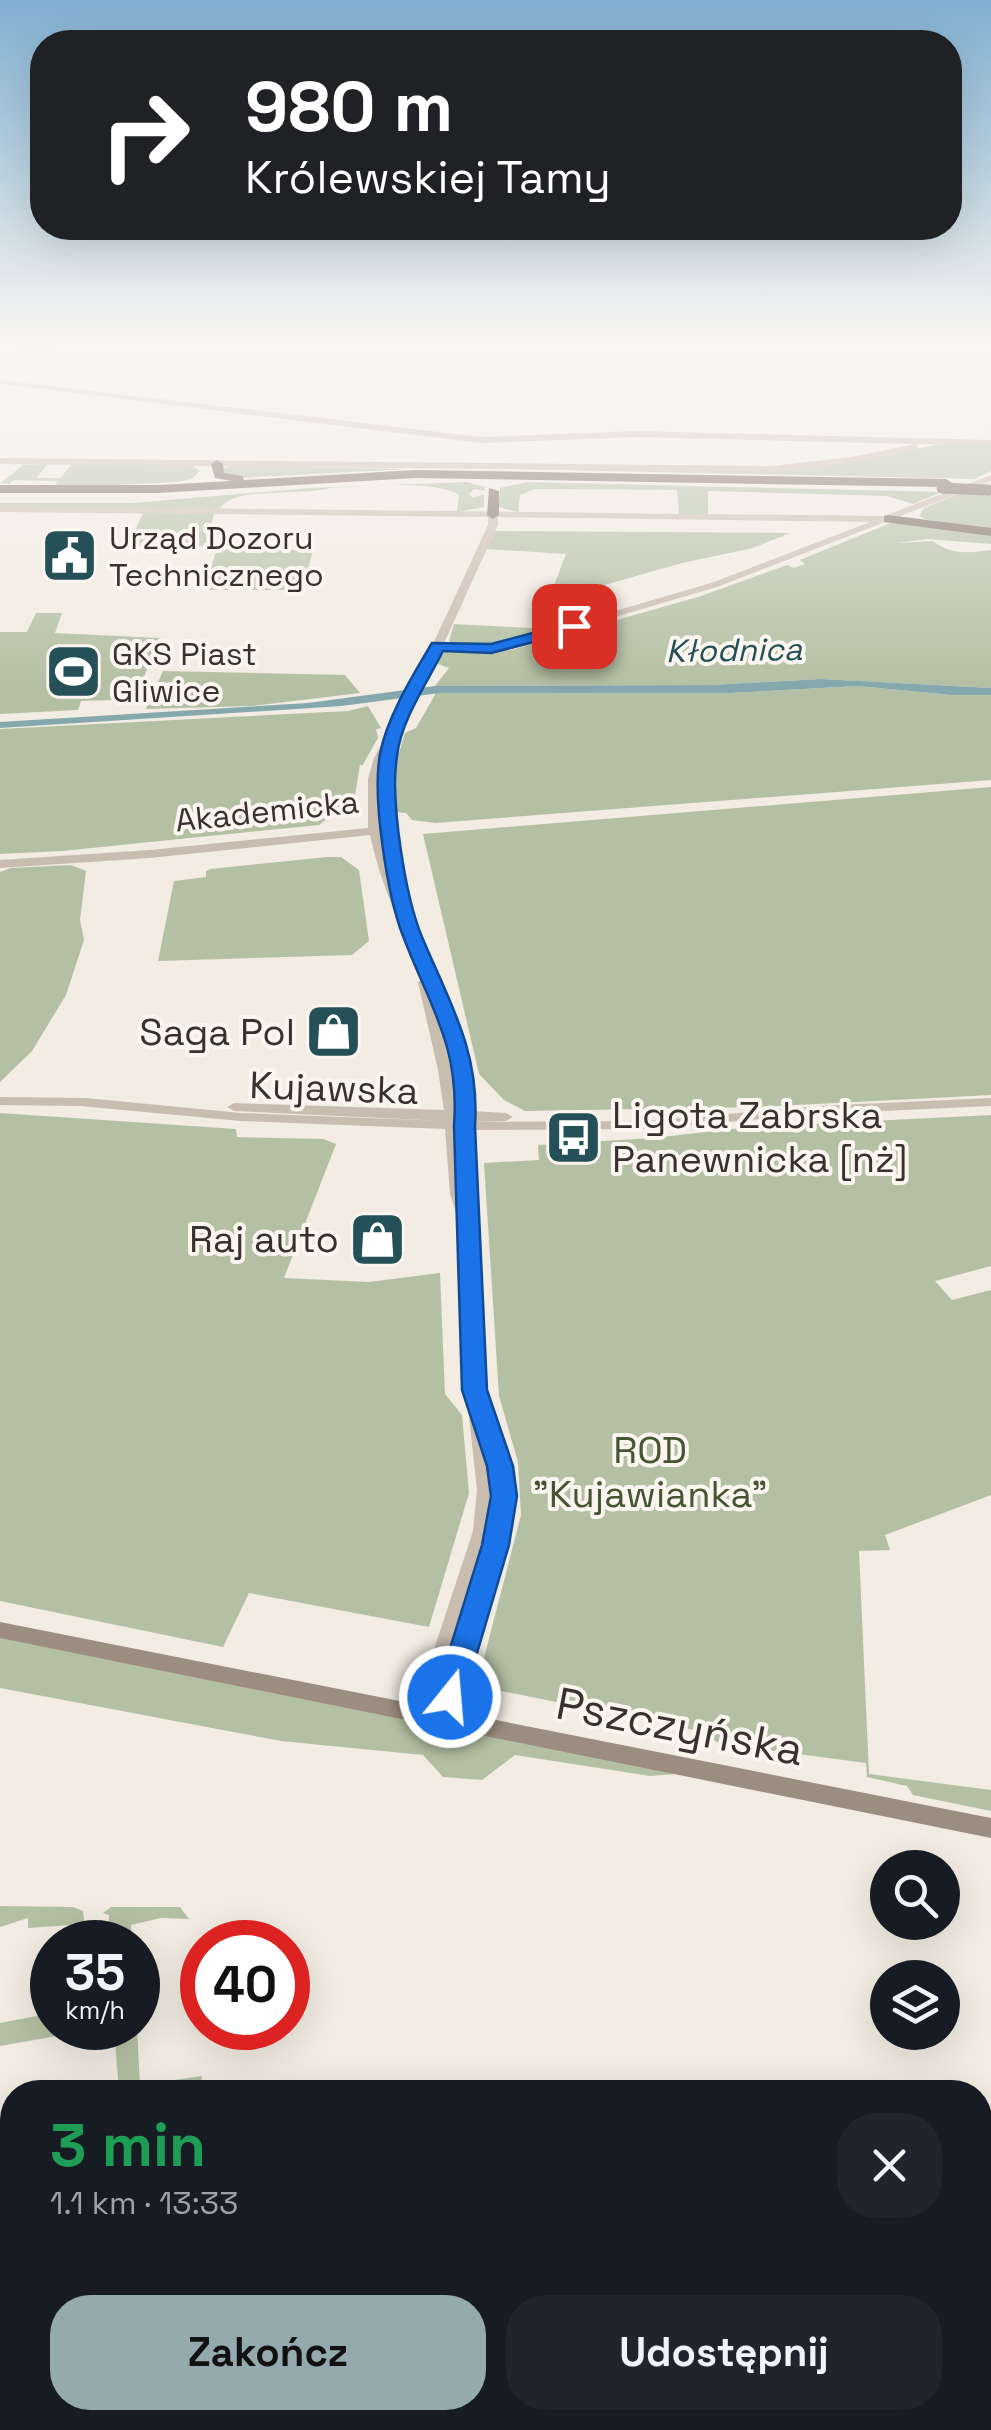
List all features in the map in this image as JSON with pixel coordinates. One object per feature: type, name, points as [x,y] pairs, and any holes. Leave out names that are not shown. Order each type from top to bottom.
[{"type":"main road","points":[[56,491],[181,483],[199,478],[211,464],[218,475],[238,480],[494,474],[990,486]]},
{"type":"main road","points":[[0,491],[175,488],[336,477]]},
{"type":"main road","points":[[0,491],[129,495],[412,479],[944,485]]},
{"type":"main road","points":[[412,479],[479,482],[493,492]]},
{"type":"main road","points":[[493,492],[516,481],[586,480]]},
{"type":"main road","points":[[493,492],[493,515]]},
{"type":"main road","points":[[922,506],[916,513],[925,521]]},
{"type":"main road","points":[[888,519],[940,525]]},
{"type":"main road","points":[[888,519],[991,532]]},
{"type":"main road","name":"Pszczyńska","points":[[0,1630],[991,1828]]},
{"type":"street","points":[[0,461],[772,469],[862,458]]},
{"type":"street","points":[[0,475],[16,462]]},
{"type":"street","points":[[438,646],[482,650],[503,646],[714,585],[922,506],[990,486]]},
{"type":"street","points":[[0,509],[888,519]]},
{"type":"street","points":[[469,1233],[459,1207],[450,1145],[467,1089],[456,1036],[386,884],[376,769],[438,646],[493,525],[493,515]]},
{"type":"street","points":[[844,519],[855,522],[858,530]]},
{"type":"street","points":[[379,829],[392,738]]},
{"type":"street","points":[[355,831],[379,829]]},
{"type":"street","points":[[355,831],[379,829]]},
{"type":"street","name":"Akademicka","points":[[0,864],[110,857],[355,831]]},
{"type":"street","points":[[424,967],[458,1120],[469,1233],[474,1390],[486,1490],[482,1531],[432,1718]]},
{"type":"street","points":[[409,1118],[436,1109],[450,1096]]},
{"type":"street","name":"Kujawska","points":[[0,1100],[80,1102],[241,1117],[647,1125],[765,1114],[991,1102]]},
{"type":"street","points":[[409,1118],[439,1131],[450,1145]]},
{"type":"green space","points":[[991,458],[991,471],[975,479],[472,468],[772,471],[856,461]]},
{"type":"green space","points":[[48,464],[36,478],[60,478],[72,464],[193,466],[200,471],[192,479],[178,482],[55,488],[57,481],[1,483],[23,465]]},
{"type":"green space","points":[[222,469],[408,469],[240,478],[223,475]]},
{"type":"green space","points":[[467,482],[485,487],[485,491],[474,489],[469,494],[473,498],[484,494],[484,507],[457,512],[459,495],[432,487],[397,485],[253,494],[227,502],[220,509],[0,507],[0,503],[133,503],[309,488]]},
{"type":"green space","points":[[527,482],[942,492],[913,504],[887,496],[708,491],[708,514],[679,514],[677,490],[535,489],[520,495],[518,512],[498,507],[500,488]]},
{"type":"green space","points":[[961,493],[991,495],[991,530],[919,516],[924,508]]},
{"type":"green space","points":[[143,513],[214,514],[206,546],[129,545]]},
{"type":"green space","points":[[893,522],[991,534],[991,544],[927,539],[896,543],[933,541],[953,551],[991,550],[991,688],[821,679],[710,685],[435,686],[449,668],[436,663],[445,652],[511,650],[698,597],[787,565],[794,568],[805,564],[800,560]]},
{"type":"green space","points":[[495,531],[790,533],[753,548],[682,563],[548,601],[566,554],[487,549]]},
{"type":"green space","points":[[217,549],[313,550],[303,590],[204,590]]},
{"type":"green space","name":"GKS Piast Gliwice","points":[[36,613],[62,613],[55,633],[160,638],[151,647],[155,650],[137,694],[81,701],[78,710],[0,714],[0,632],[27,632]]},
{"type":"green space","points":[[454,624],[549,629],[499,644],[473,647],[449,641]]},
{"type":"green space","points":[[163,671],[345,675],[360,693],[252,706],[146,709]]},
{"type":"green space","points":[[858,686],[991,695],[991,780],[435,823],[412,820],[406,813],[396,812],[397,760],[405,733],[416,728],[436,693],[730,693]]},
{"type":"green space","points":[[368,706],[381,728],[376,729],[378,738],[360,764],[355,796],[319,825],[0,854],[0,729],[348,711]]},
{"type":"green space","points":[[991,787],[991,1095],[758,1107],[525,1111],[504,1100],[479,1074],[423,834]]},
{"type":"green space","points":[[341,857],[359,870],[369,941],[352,955],[158,961],[174,881],[206,877],[206,871],[211,869]]},
{"type":"green space","points":[[71,865],[86,871],[80,920],[84,940],[66,995],[32,1051],[0,1082],[0,872]]},
{"type":"green space","points":[[0,1113],[236,1129],[237,1137],[323,1139],[336,1144],[284,1278],[369,1282],[440,1273],[445,1394],[462,1415],[469,1493],[429,1627],[249,1593],[223,1647],[0,1601]]},
{"type":"green space","name":"ROD \"Kujawianka\"","points":[[991,1115],[991,1266],[935,1281],[952,1300],[991,1290],[991,1495],[885,1535],[890,1550],[859,1551],[869,1774],[991,1790],[991,1811],[913,1795],[907,1786],[867,1777],[866,1763],[721,1744],[694,1730],[487,1688],[478,1681],[521,1515],[518,1462],[499,1396],[484,1163],[539,1160],[538,1145],[750,1127]]},
{"type":"green space","points":[[0,1630],[701,1772],[650,1776],[515,1755],[482,1780],[443,1777],[423,1755],[281,1741],[0,1688]]},
{"type":"green space","points":[[0,1906],[73,1907],[83,1911],[84,1920],[30,1920],[28,1928],[28,1918],[0,1927]]},
{"type":"green space","points":[[111,1907],[180,1907],[189,1919],[109,1920],[109,1915],[103,1913]]},
{"type":"green space","points":[[30,2017],[30,2041],[0,2046],[0,2023]]},
{"type":"green space","points":[[116,2050],[138,2050],[140,2080],[118,2080]]},
{"type":"water","points":[[821,679],[991,688],[991,695],[858,686],[730,693],[440,693],[342,706],[0,728],[0,722],[308,703],[435,686],[710,685]]},
{"type":"place","name":"Urząd Dozoru Technicznego","points":[[70,556]]},
{"type":"place","name":"GKS Piast Gliwice","points":[[73,672]]},
{"type":"place","name":"Saga Pol","points":[[334,1032]]},
{"type":"place","name":"Ligota Zabrska Panewnicka [nż]","points":[[573,1137]]},
{"type":"place","name":"Raj auto","points":[[378,1239]]},
{"type":"route","points":[[450,1697],[496,1545],[504,1496],[500,1466],[474,1390],[464,1126],[467,1089],[456,1036],[410,932],[389,829],[388,756],[396,728],[438,646],[491,649],[574,626]]},
{"type":"water label","name":"Kłodnica","points":[[734,650]]}]
